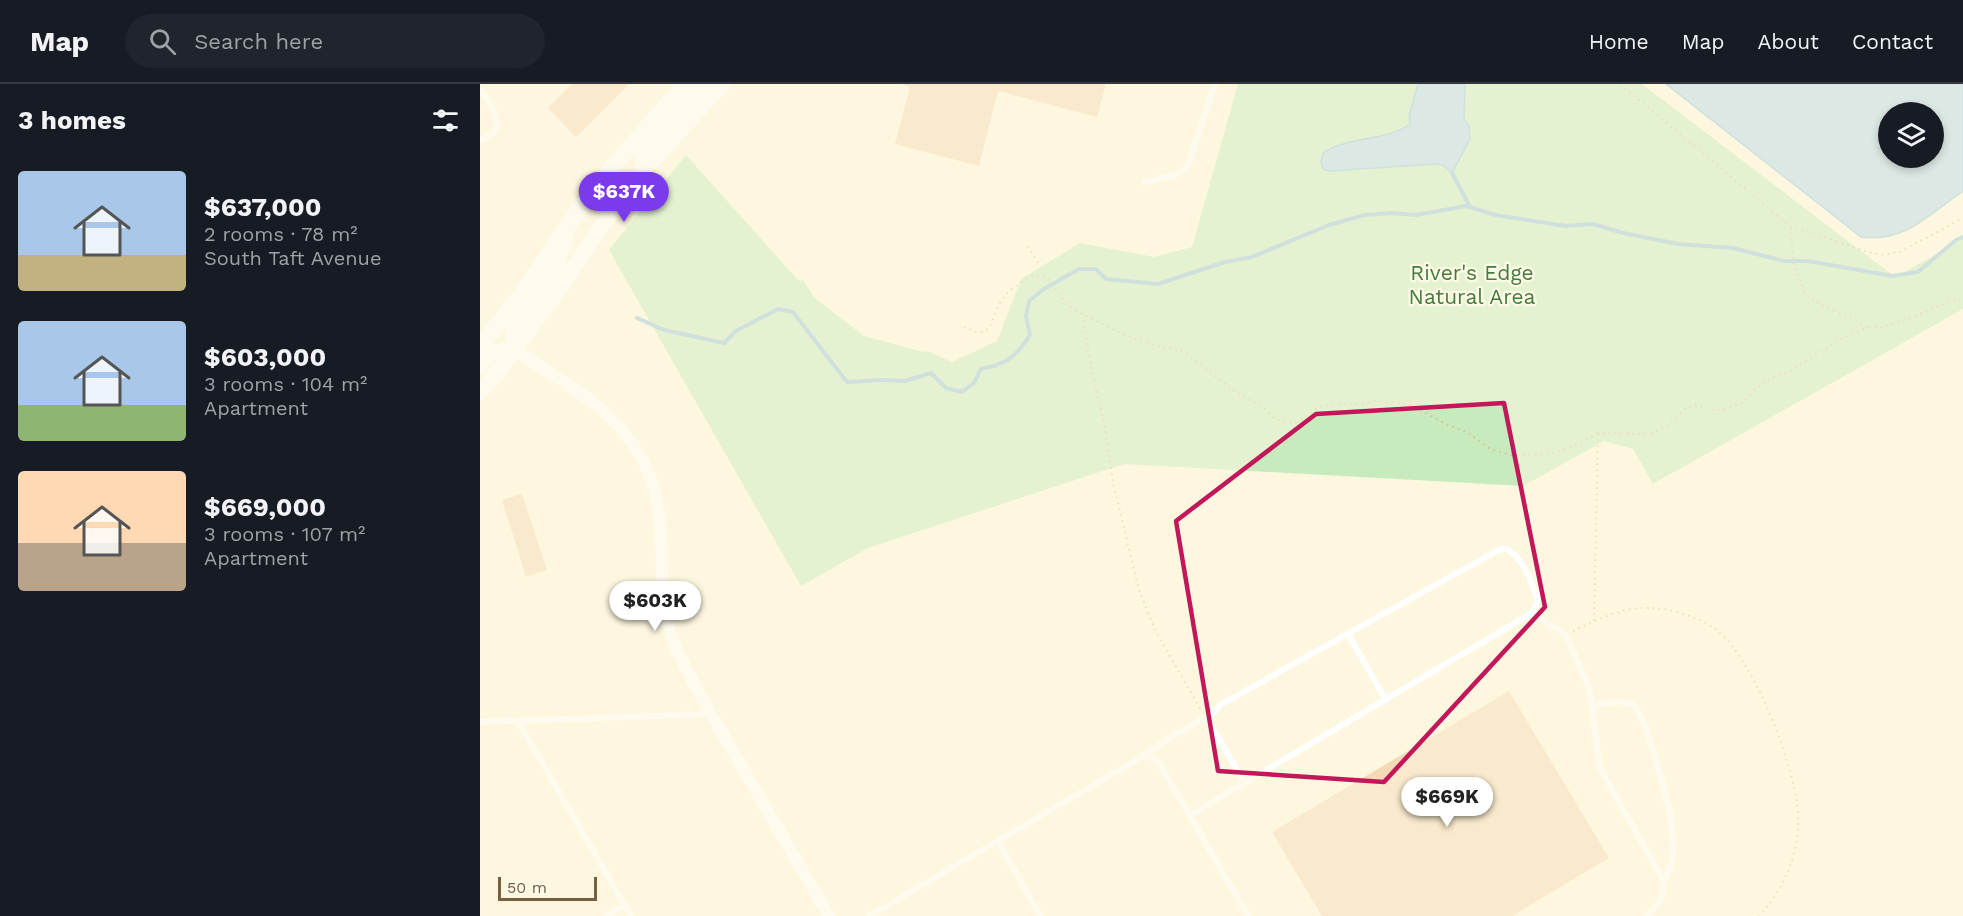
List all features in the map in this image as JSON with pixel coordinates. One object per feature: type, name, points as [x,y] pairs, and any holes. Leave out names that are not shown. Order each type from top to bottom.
[{"type":"main road","points":[[480,347],[524,290],[594,188],[685,84]]},
{"type":"main road","points":[[643,171],[644,148],[705,84]]},
{"type":"main road","points":[[480,392],[569,275],[612,210],[643,171],[722,84]]},
{"type":"main road","points":[[514,350],[513,325],[557,264],[573,218]]},
{"type":"main road","points":[[480,366],[492,352],[514,350]]},
{"type":"street","points":[[514,350],[564,381],[605,411],[630,438],[641,454],[658,501],[662,600],[673,640],[694,685],[829,916]]},
{"type":"lane","points":[[1145,182],[1173,176],[1186,168],[1215,84]]},
{"type":"lane","points":[[480,89],[494,114],[496,128],[480,140]]},
{"type":"lane","points":[[869,916],[1145,755],[1177,733],[1214,713],[1220,705],[1504,548],[1512,551],[1533,585],[1538,600],[1532,613],[1190,815]]},
{"type":"lane","points":[[1532,613],[1565,634],[1587,683],[1600,768],[1663,880],[1664,890],[1661,899],[1657,907],[1647,916]]},
{"type":"lane","points":[[1348,634],[1386,700]]},
{"type":"lane","points":[[1592,706],[1625,702],[1635,707],[1642,721],[1666,793],[1670,817],[1673,855],[1669,872],[1663,880]]},
{"type":"lane","points":[[480,722],[711,714]]},
{"type":"lane","points":[[1206,717],[1245,783]]},
{"type":"lane","points":[[518,720],[631,916]]},
{"type":"lane","points":[[1145,755],[1155,759],[1161,766],[1248,916]]},
{"type":"lane","points":[[998,841],[1040,916]]},
{"type":"lane","points":[[606,916],[625,905]]},
{"type":"path","points":[[1620,84],[1791,227],[1881,255],[1900,252],[1963,218]]},
{"type":"path","points":[[1791,227],[1793,261],[1806,295],[1827,308],[1868,327]]},
{"type":"path","points":[[1028,246],[1039,264]]},
{"type":"path","points":[[964,327],[976,332],[984,332],[992,326],[998,306],[1008,292],[1031,277],[1046,276],[1066,303],[1083,314],[1142,342],[1185,352],[1234,391],[1262,406],[1275,419],[1287,423],[1299,422],[1324,405],[1386,401],[1413,406],[1448,425],[1467,432],[1490,449],[1511,455],[1547,454],[1571,447],[1598,432],[1644,434],[1668,425],[1687,407],[1697,405],[1721,411],[1736,406],[1750,397],[1763,382],[1790,371],[1843,338],[1868,327],[1880,327],[1900,322],[1963,298]]},
{"type":"path","points":[[1083,314],[1113,482],[1139,590],[1156,632],[1206,717]]},
{"type":"path","points":[[1594,621],[1598,432]]},
{"type":"path","points":[[1565,634],[1594,621],[1631,610],[1649,608],[1665,610],[1681,614],[1718,631],[1740,656],[1758,690],[1783,749],[1794,785],[1798,816],[1794,855],[1789,871],[1770,904],[1759,916]]},
{"type":"highlighted area","points":[[1504,403],[1545,607],[1384,782],[1218,771],[1176,521],[1316,414]]},
{"type":"green space","name":"River's Edge Natural Area","points":[[1238,84],[1642,84],[1895,277],[1963,239],[1963,309],[1653,484],[1633,449],[1604,441],[1523,486],[1124,464],[868,548],[801,586],[609,250],[686,155],[799,281],[803,280],[815,298],[864,336],[923,352],[928,351],[952,362],[997,341],[1021,279],[1080,243],[1154,257],[1192,247]]},
{"type":"water","points":[[1418,84],[1465,84],[1464,119],[1469,126],[1470,139],[1452,173],[1443,165],[1436,164],[1329,171],[1323,169],[1321,162],[1323,153],[1344,144],[1391,133],[1410,124],[1409,116]]},
{"type":"water","points":[[1666,84],[1963,84],[1963,191],[1916,225],[1891,236],[1861,237]]},
{"type":"building","points":[[572,84],[629,84],[576,137],[548,108]]},
{"type":"building","points":[[902,84],[1106,84],[1097,117],[998,91],[979,166],[895,144],[910,87]]},
{"type":"building","points":[[522,494],[547,570],[526,577],[502,500]]},
{"type":"building","points":[[1509,691],[1609,858],[1512,916],[1322,916],[1272,832]]},
{"type":"waterway","points":[[1452,173],[1470,207]]},
{"type":"waterway","points":[[637,318],[664,330],[724,343],[736,331],[778,309],[793,312],[847,382],[905,381],[931,373],[946,388],[962,392],[974,383],[981,369],[1004,362],[1025,342],[1030,335],[1026,316],[1029,301],[1044,289],[1079,269],[1096,269],[1106,279],[1158,284],[1225,262],[1252,257],[1329,225],[1365,215],[1392,213],[1416,215],[1466,206],[1496,215],[1566,226],[1593,224],[1623,233],[1678,244],[1733,248],[1784,261],[1808,261],[1892,276],[1918,272],[1956,240],[1963,237]]}]
